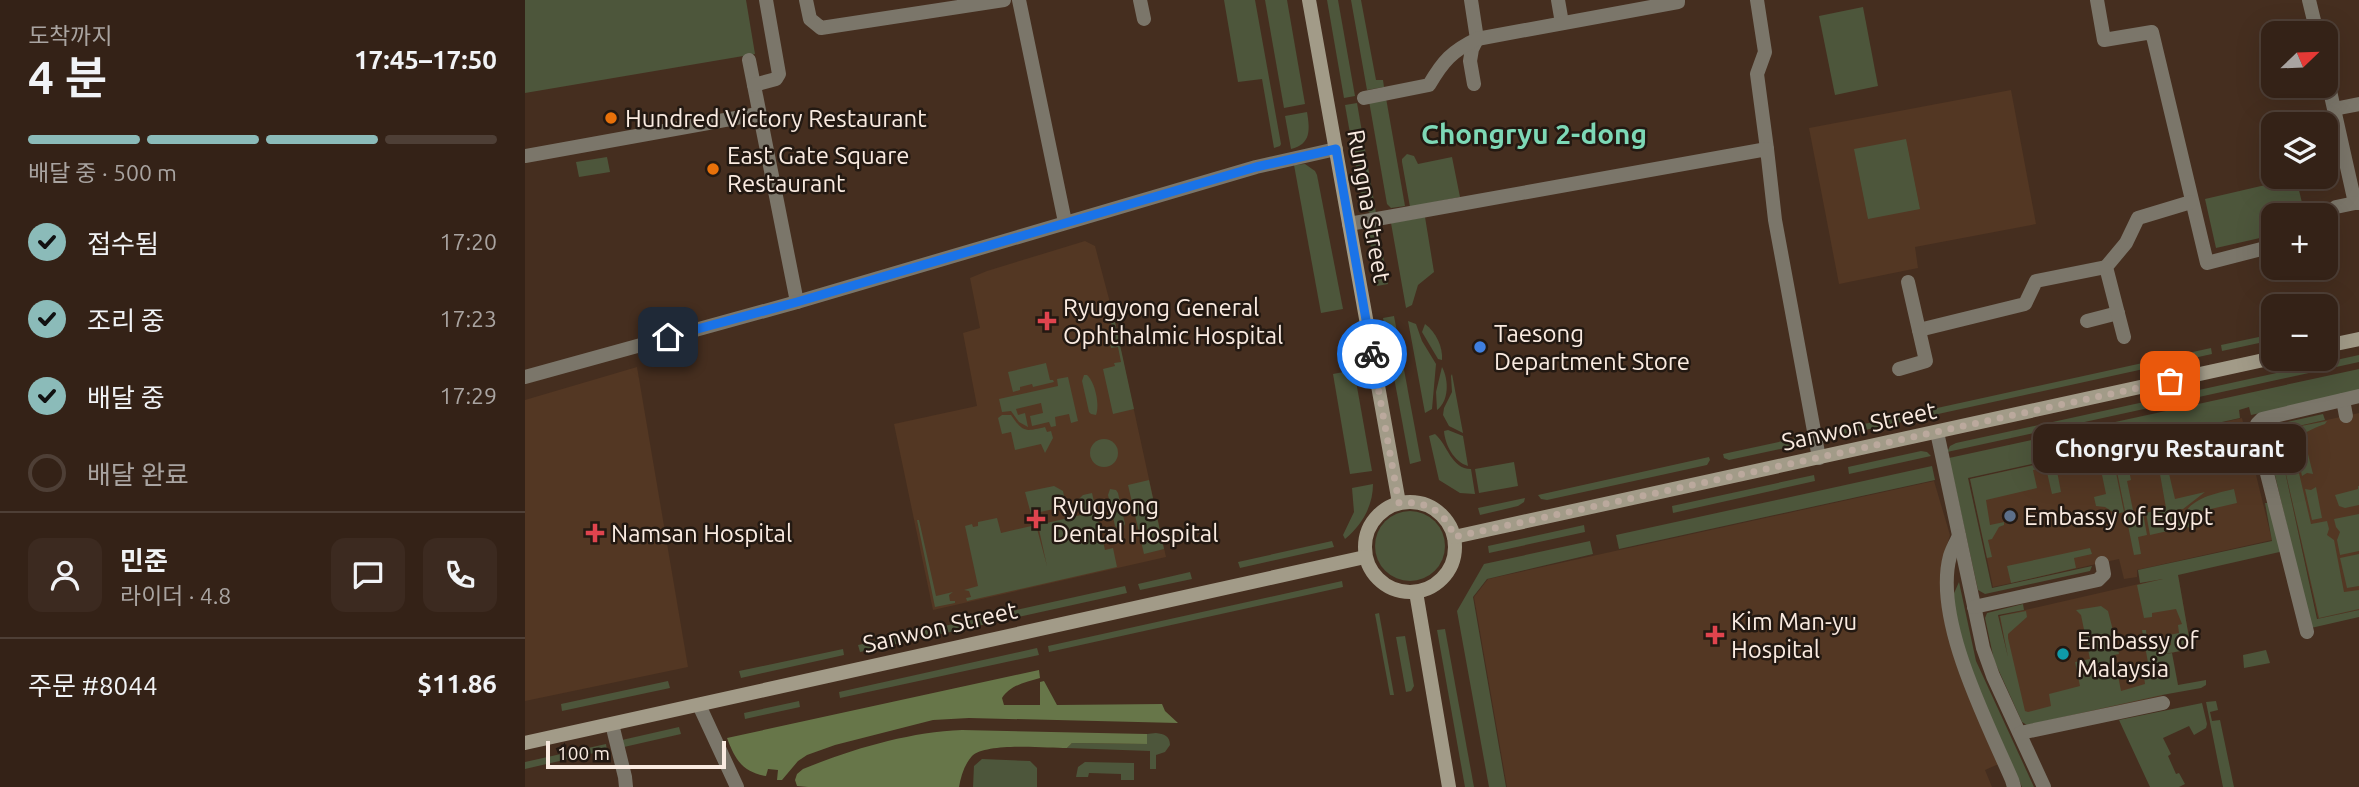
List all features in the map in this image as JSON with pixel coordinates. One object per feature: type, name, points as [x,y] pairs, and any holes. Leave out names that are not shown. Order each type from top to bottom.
[{"type":"main road","name":"Rungna Street","points":[[1309,0],[1399,503]]},
{"type":"main road","points":[[2338,343],[2359,339]]},
{"type":"main road","name":"Sanwon Street","points":[[1454,537],[2261,361]]},
{"type":"main road","points":[[1399,503],[1425,504],[1436,510],[1446,519],[1454,537],[1453,561],[1447,574],[1436,585],[1416,592],[1394,590],[1381,583],[1371,572],[1365,557],[1367,530],[1374,518],[1385,508],[1399,503]]},
{"type":"main road","name":"Sanwon Street","points":[[525,743],[1365,557]]},
{"type":"main road","points":[[1416,592],[1449,787]]},
{"type":"street","points":[[754,85],[776,79],[779,74],[767,0]]},
{"type":"street","points":[[806,0],[810,19],[821,28],[1004,0]]},
{"type":"street","points":[[1019,0],[1066,222]]},
{"type":"street","points":[[1140,0],[1144,19]]},
{"type":"street","points":[[1471,0],[1477,39],[1470,61],[1474,84]]},
{"type":"street","points":[[1558,0],[1562,23]]},
{"type":"street","points":[[1364,98],[1429,85],[1443,61],[1477,39],[1678,0]]},
{"type":"street","points":[[1757,0],[1765,52],[1757,74],[1775,220],[1819,458]]},
{"type":"street","points":[[2097,0],[2104,40],[2152,32],[2207,263],[2261,249]]},
{"type":"street","points":[[2309,0],[2314,21]]},
{"type":"street","points":[[749,60],[797,302]]},
{"type":"street","points":[[2332,98],[2357,203],[2338,207]]},
{"type":"street","points":[[2334,109],[2359,104]]},
{"type":"street","points":[[525,156],[758,114]]},
{"type":"street","points":[[525,377],[797,302],[1268,164],[1336,149]]},
{"type":"street","points":[[1349,224],[1767,149]]},
{"type":"street","points":[[1919,330],[2025,304],[2036,281],[2106,267],[2126,243],[2138,218],[2191,201]]},
{"type":"street","points":[[2106,267],[2124,337]]},
{"type":"street","points":[[1899,369],[1926,361],[1908,282]]},
{"type":"street","points":[[2087,321],[2118,313]]},
{"type":"street","points":[[2307,632],[2252,435],[2262,419],[2359,396]]},
{"type":"street","points":[[2343,400],[2346,416]]},
{"type":"street","points":[[1937,432],[1987,659],[2045,787]]},
{"type":"street","points":[[1959,536],[1950,556],[1949,609],[1963,667],[2014,787]]},
{"type":"street","points":[[1974,607],[2031,602],[2098,580],[2103,573],[2102,563]]},
{"type":"street","points":[[2020,733],[2163,702]]},
{"type":"street","points":[[699,705],[737,787]]},
{"type":"street","points":[[612,724],[626,787]]},
{"type":"shaded area","points":[[2011,90],[2036,224],[1915,247],[1918,268],[1839,284],[1809,128]]},
{"type":"shaded area","name":"Ryugyong Dental Hospital","points":[[1085,241],[1095,246],[1113,314],[1166,557],[933,610],[894,424],[977,406],[963,333],[980,328],[970,278]]},
{"type":"shaded area","name":"Namsan Hospital","points":[[637,367],[688,667],[525,701],[525,400]]},
{"type":"shaded area","points":[[2359,413],[2359,610],[2318,619],[2276,431]]},
{"type":"shaded area","points":[[2242,418],[2272,540],[2137,570],[2137,577],[2124,579],[2119,559],[1993,587],[1970,479]]},
{"type":"shaded area","name":"Kim Man-yu Hospital","points":[[1934,481],[1950,535],[1943,559],[2001,763],[1985,770],[1992,787],[1507,787],[1474,597],[1488,579]]},
{"type":"shaded area","points":[[2178,575],[2191,649],[2155,656],[2162,696],[2027,725],[2018,703],[1999,616]]},
{"type":"green space","points":[[525,0],[746,0],[755,54],[525,93]]},
{"type":"green space","points":[[1224,0],[1255,0],[1280,146],[1274,148],[1262,79],[1238,82]]},
{"type":"green space","points":[[1265,0],[1287,0],[1305,104],[1284,108]]},
{"type":"green space","points":[[1327,0],[1338,0],[1355,96],[1344,98]]},
{"type":"green space","points":[[1351,0],[1361,0],[1376,80],[1383,80],[1384,87],[1367,90]]},
{"type":"green space","points":[[1863,7],[1878,86],[1835,95],[1819,16]]},
{"type":"green space","points":[[1386,98],[1405,206],[1391,208],[1387,204],[1369,101]]},
{"type":"green space","points":[[1357,103],[1376,213],[1371,214],[1363,207],[1345,105]]},
{"type":"green space","points":[[1307,112],[1309,125],[1306,140],[1291,149],[1285,116]]},
{"type":"green space","points":[[1906,139],[1920,209],[1868,219],[1854,149]]},
{"type":"green space","points":[[1407,154],[1414,156],[1418,164],[1452,157],[1460,197],[1410,207],[1402,162]]},
{"type":"green space","points":[[607,157],[610,172],[579,177],[576,162]]},
{"type":"green space","points":[[1305,164],[1317,175],[1343,309],[1321,313],[1294,165]]},
{"type":"green space","points":[[2261,186],[2261,189],[2299,189],[2302,203],[2261,203],[2261,238],[2216,248],[2205,199]]},
{"type":"green space","points":[[1425,217],[1434,272],[1418,285],[1412,305],[1406,308],[1391,223]]},
{"type":"green space","points":[[1378,225],[1388,284],[1377,286],[1369,235]]},
{"type":"green space","points":[[1394,316],[1421,461],[1410,464],[1383,318]]},
{"type":"green space","points":[[1408,321],[1416,324],[1422,341],[1436,364],[1432,409],[1425,413]]},
{"type":"green space","points":[[1115,322],[1134,409],[1113,414],[1103,369],[1121,362],[1118,347],[1111,348],[1110,342],[1115,340],[1111,323]]},
{"type":"green space","points":[[1425,324],[1438,340],[1442,360],[1438,359],[1422,332]]},
{"type":"green space","points":[[2261,337],[2261,343],[2222,351],[2221,345]]},
{"type":"green space","points":[[2211,348],[2212,354],[1824,439],[1823,433]]},
{"type":"green space","points":[[2359,355],[2359,362],[2338,367],[2338,360]]},
{"type":"green space","points":[[1046,363],[1050,380],[1054,382],[1033,387],[1032,384],[1013,392],[1008,372]]},
{"type":"green space","points":[[1442,367],[1447,390],[1444,401],[1437,410],[1436,392]]},
{"type":"green space","points":[[2359,369],[2359,392],[2251,415],[2249,407],[2239,410],[2240,418],[1968,478],[1992,588],[2092,566],[2090,571],[1985,594],[1978,590],[1949,458]]},
{"type":"green space","points":[[1354,370],[1372,471],[1350,474],[1333,374]]},
{"type":"green space","points":[[2286,371],[2318,371],[1947,452],[1950,446]]},
{"type":"green space","points":[[1452,374],[1463,433],[1449,426],[1443,415],[1452,392]]},
{"type":"green space","points":[[1084,375],[1090,378],[1094,388],[1097,400],[1096,415],[1089,412],[1082,381]]},
{"type":"green space","points":[[1068,377],[1078,421],[1071,423],[1069,414],[1055,417],[1056,426],[1051,427],[1049,422],[1032,426],[1030,416],[1043,413],[1041,403],[1016,409],[1018,415],[1025,413],[1028,427],[1019,422],[1011,411],[1002,412],[999,399],[1058,386],[1057,379]]},
{"type":"green space","points":[[2323,414],[2325,420],[2276,431],[2327,421],[2291,439],[2311,524],[2327,521],[2327,535],[2334,540],[2344,592],[2359,590],[2359,609],[2319,618],[2278,439],[2317,619],[2359,610],[2359,617],[2311,628],[2265,433],[2270,432],[2273,425]]},
{"type":"green space","points":[[1011,415],[1018,425],[1025,429],[1045,427],[1047,432],[1051,431],[1053,438],[1045,453],[1041,444],[1015,450],[1011,432],[1002,434],[998,418]]},
{"type":"green space","points":[[1444,431],[1463,436],[1468,466],[1458,461],[1448,447]]},
{"type":"green space","points":[[1435,434],[1454,461],[1471,469],[1475,494],[1460,493],[1439,480],[1429,436]]},
{"type":"green space","points":[[1806,436],[1807,442],[1804,444],[1729,460],[1724,458],[1723,454]]},
{"type":"green space","points":[[2304,438],[2313,474],[2302,476],[2294,440]]},
{"type":"green space","points":[[1104,439],[1114,443],[1118,453],[1114,463],[1104,467],[1094,463],[1090,453],[1094,443]]},
{"type":"green space","points":[[2152,439],[2154,449],[2126,456],[2131,480],[2127,481],[2134,515],[2143,513],[2147,535],[2138,537],[2141,554],[2134,555],[2112,447]]},
{"type":"green space","points":[[2111,448],[2124,512],[2116,514],[2105,507],[2096,506],[2094,497],[2106,494],[2101,470],[2084,470],[2083,466],[2057,471],[2061,492],[2052,494],[2046,468],[2033,470],[2037,488],[1986,500],[1990,525],[2004,522],[1992,539],[1988,540],[1992,557],[1987,558],[1970,479]]},
{"type":"green space","points":[[1921,451],[1931,456],[1849,474],[1848,467]]},
{"type":"green space","points":[[1709,457],[1707,465],[1547,500],[1538,495]]},
{"type":"green space","points":[[2166,461],[2175,499],[2205,492],[2183,509],[2175,510],[2181,528],[2150,535],[2146,513],[2166,508],[2160,474],[2162,462]]},
{"type":"green space","points":[[1514,462],[1518,486],[1479,493],[1475,469]]},
{"type":"green space","points":[[1932,466],[1935,480],[1619,549],[1616,535]]},
{"type":"green space","points":[[1814,475],[1815,481],[1673,513],[1672,506]]},
{"type":"green space","points":[[1149,480],[1164,549],[1144,554],[1128,485]]},
{"type":"green space","points":[[1373,484],[1371,500],[1365,514],[1357,528],[1345,539],[1343,535],[1354,512],[1352,488]]},
{"type":"green space","points":[[1054,486],[1063,491],[1063,507],[1031,514],[1025,492]]},
{"type":"green space","points":[[2358,486],[2359,505],[2345,508],[2339,506],[2335,495],[2358,489]]},
{"type":"green space","points":[[2316,487],[2322,518],[2312,520],[2305,489]]},
{"type":"green space","points":[[1110,489],[1118,493],[1125,524],[1122,529],[1115,526],[1108,495]]},
{"type":"green space","points":[[2234,489],[2237,503],[2188,517],[2190,527],[2183,528],[2186,511],[2192,505],[2207,496]]},
{"type":"green space","points":[[1092,493],[1105,550],[1113,548],[1117,567],[967,601],[966,598],[971,597],[969,591],[964,590],[978,586],[965,526],[978,526],[978,522],[997,518],[1001,533],[1036,525],[1047,566],[1038,525],[1081,515],[1079,499]]},
{"type":"green space","points":[[1525,498],[1518,506],[1480,515],[1478,508]]},
{"type":"green space","points":[[2265,503],[2270,503],[2284,551],[2178,575],[2191,649],[2154,656],[2172,653],[2178,685],[2206,680],[2206,685],[2027,725],[2022,722],[1994,660],[1985,618],[1987,613],[2023,604],[2024,610],[1998,615],[2008,657],[2000,616],[2026,611],[2027,617],[2008,634],[2025,711],[2051,706],[2049,694],[2080,686],[2075,662],[2090,659],[2081,615],[2076,610],[2101,606],[2108,611],[2119,654],[2114,655],[2121,691],[2145,684],[2143,669],[2149,668],[2142,630],[2146,630],[2147,640],[2156,639],[2158,648],[2171,645],[2169,635],[2179,633],[2178,625],[2182,624],[2176,609],[2152,613],[2152,617],[2144,618],[2137,585],[2163,579],[2140,583],[2138,570],[2272,541]]},
{"type":"green space","points":[[1410,511],[1429,517],[1439,527],[1445,546],[1439,565],[1429,575],[1410,581],[1391,575],[1381,565],[1375,546],[1381,527],[1391,517]]},
{"type":"green space","points":[[2359,514],[2359,551],[2340,555],[2337,540],[2340,532],[2334,519]]},
{"type":"green space","points":[[917,520],[936,596],[953,592],[949,595],[950,601],[955,603],[935,607]]},
{"type":"green space","points":[[1584,525],[1585,532],[1489,553],[1488,546]]},
{"type":"green space","points":[[1332,541],[1334,547],[1240,568],[1238,562]]},
{"type":"green space","points":[[1590,541],[1593,554],[1487,579],[1473,597],[1506,787],[1489,787],[1457,611],[1484,564]]},
{"type":"green space","points":[[2090,548],[2092,554],[2074,558],[2076,568],[2011,583],[2007,566]]},
{"type":"green space","points":[[2359,554],[2359,586],[2347,588],[2340,558]]},
{"type":"green space","points":[[1190,572],[1192,579],[1140,590],[1138,584]]},
{"type":"green space","points":[[1342,581],[1343,587],[1049,652],[1048,646]]},
{"type":"green space","points":[[1959,582],[1976,661],[2034,787],[2022,787],[1964,660],[1951,600]]},
{"type":"green space","points":[[1125,586],[1127,593],[860,652],[858,645]]},
{"type":"green space","points":[[1379,613],[1394,695],[1390,695],[1375,614]]},
{"type":"green space","points":[[1445,629],[1474,787],[1465,787],[1437,630]]},
{"type":"green space","points":[[1405,636],[1414,686],[1411,691],[1406,692],[1396,637]]},
{"type":"green space","points":[[1037,648],[1039,655],[840,698],[839,692]]},
{"type":"green space","points":[[843,649],[844,655],[741,678],[739,671]]},
{"type":"green space","points":[[2266,650],[2270,663],[2244,668],[2243,655]]},
{"type":"green space","points":[[1039,670],[1040,678],[1019,685],[1005,694],[1002,698],[1004,705],[1040,705],[1040,682],[1044,681],[1057,705],[1162,704],[1165,711],[1178,723],[969,718],[933,720],[835,745],[807,755],[798,761],[782,780],[777,780],[778,770],[768,769],[766,776],[745,768],[727,738]]},
{"type":"green space","points":[[668,681],[670,688],[562,711],[561,704]]},
{"type":"green space","points":[[799,701],[800,707],[745,719],[744,713]]},
{"type":"green space","points":[[2216,701],[2218,710],[2210,712],[2212,721],[2220,720],[2234,787],[2223,787],[2206,702]]},
{"type":"green space","points":[[2202,703],[2206,728],[2194,735],[2189,726],[2163,738],[2176,774],[2179,773],[2185,784],[2179,787],[2150,787],[2119,720]]},
{"type":"green space","points":[[679,727],[681,734],[624,747],[622,740]]},
{"type":"green space","points":[[962,730],[1147,734],[1147,744],[1072,743],[1067,748],[990,749],[972,756],[963,771],[959,787],[808,787],[797,786],[795,780],[803,769],[861,748],[922,734]]},
{"type":"green space","points":[[1147,734],[1166,736],[1170,745],[1165,752],[1156,755],[1156,769],[1150,769],[1150,751],[1067,748],[1072,743],[1146,744]]},
{"type":"green space","points":[[606,744],[607,750],[525,769],[525,762]]},
{"type":"green space","points":[[982,759],[1030,761],[1037,768],[1037,787],[973,787],[974,766]]},
{"type":"green space","points":[[1085,762],[1134,763],[1134,780],[1121,780],[1121,774],[1089,773],[1088,777],[1076,777],[1078,767]]},
{"type":"way so far","points":[[1372,354],[1399,503],[1425,504],[1436,510],[1446,519],[1454,537],[2170,381]]},
{"type":"place","name":"Hundred Victory Restaurant","points":[[611,118]]},
{"type":"place","name":"East Gate Square Restaurant","points":[[713,169]]},
{"type":"place","name":"Ryugyong General Ophthalmic Hospital","points":[[1047,321]]},
{"type":"place","name":"Taesong Department Store","points":[[1480,347]]},
{"type":"place","name":"Chongryu Restaurant","points":[[2170,381]]},
{"type":"place","name":"Embassy of Egypt","points":[[2010,516]]},
{"type":"place","name":"Ryugyong Dental Hospital","points":[[1036,519]]},
{"type":"place","name":"Namsan Hospital","points":[[595,533]]},
{"type":"place","name":"Kim Man-yu Hospital","points":[[1715,635]]},
{"type":"place","name":"Embassy of Malaysia","points":[[2063,654]]},
{"type":"district","name":"Chongryu 2-dong","points":[[1534,133]]},
{"type":"route","points":[[668,337],[797,302],[1256,167],[1336,149],[1372,354]]}]
